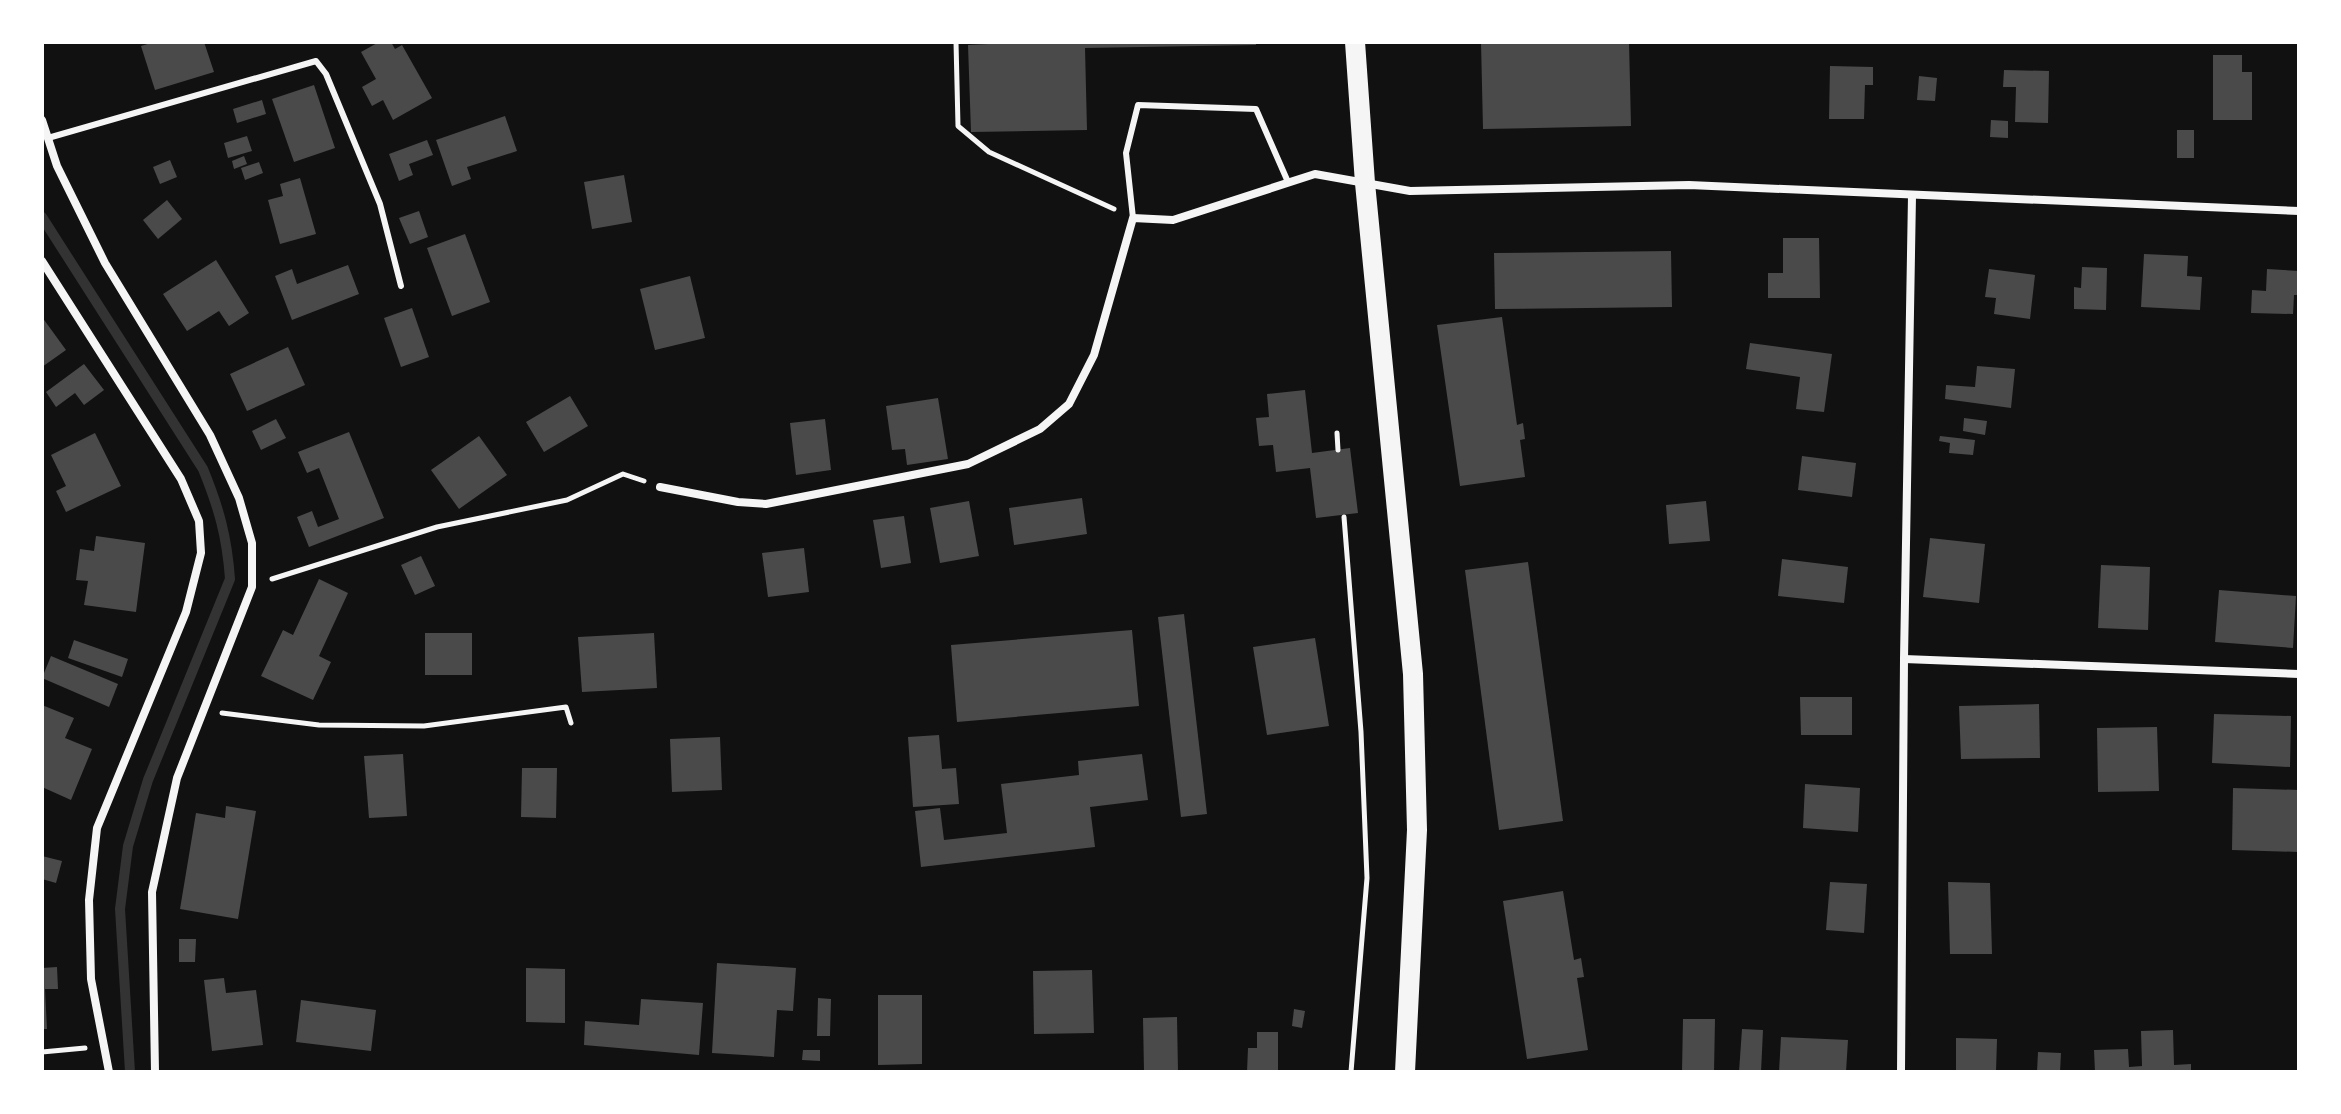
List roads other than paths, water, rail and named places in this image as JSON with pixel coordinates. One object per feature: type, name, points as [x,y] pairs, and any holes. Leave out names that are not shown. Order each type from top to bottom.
[{"type":"main road","points":[[1355,42],[1365,183],[1413,674],[1417,830],[1405,1072]]},
{"type":"street","points":[[42,120],[57,166],[105,263],[210,435],[239,498],[252,543],[252,587],[177,778],[152,892],[155,1072]]},
{"type":"street","points":[[660,487],[738,502],[766,504],[968,464],[1040,429],[1069,404],[1094,355],[1133,218],[1173,220],[1315,174],[1410,191],[1689,185],[2299,211]]},
{"type":"street","points":[[1901,1072],[1912,196]]},
{"type":"street","points":[[42,261],[181,479],[199,521],[201,553],[186,612],[97,828],[89,900],[90,963],[109,1072]]},
{"type":"street","points":[[1904,659],[2299,674]]},
{"type":"lane","points":[[48,138],[316,61],[326,74],[380,204],[401,286]]},
{"type":"lane","points":[[1133,218],[1126,153],[1138,105],[1256,109],[1288,182]]},
{"type":"waterway","points":[[42,217],[203,469],[214,497],[229,564],[230,579],[148,780],[128,846],[120,909],[130,1072]]}]
